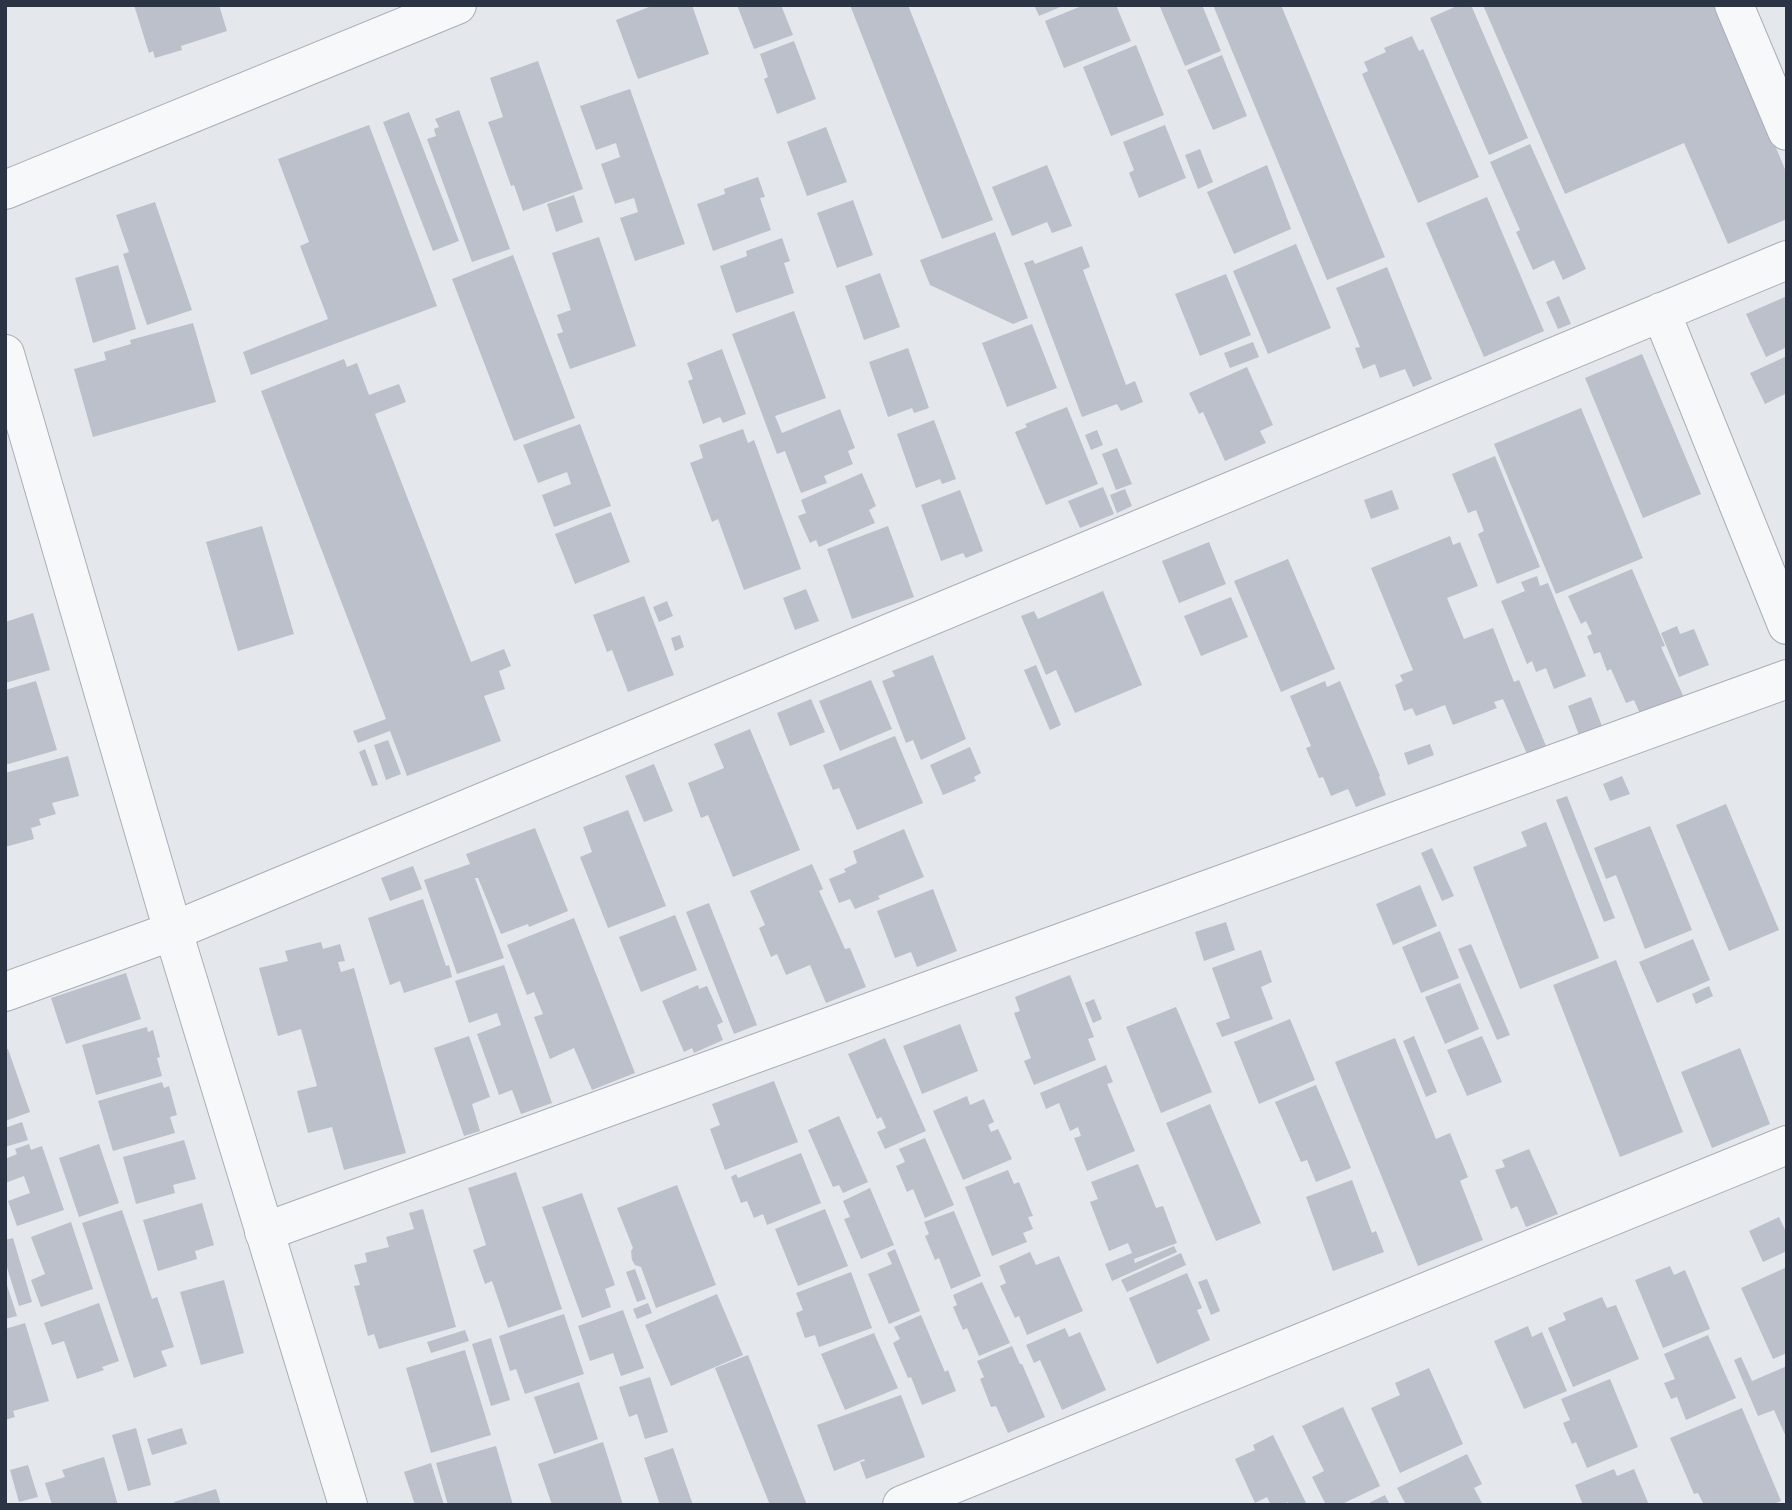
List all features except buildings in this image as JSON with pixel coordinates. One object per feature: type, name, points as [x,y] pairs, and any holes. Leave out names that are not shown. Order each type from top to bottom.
[{"type":"street","points":[[5,190],[457,5]]},
{"type":"street","points":[[1734,5],[1787,131]]},
{"type":"street","points":[[5,992],[173,932],[1787,260]]},
{"type":"street","points":[[1661,312],[1787,625]]},
{"type":"street","points":[[5,354],[173,932],[348,1505]]},
{"type":"street","points":[[264,1232],[1787,679]]},
{"type":"street","points":[[902,1505],[1787,1145]]}]
